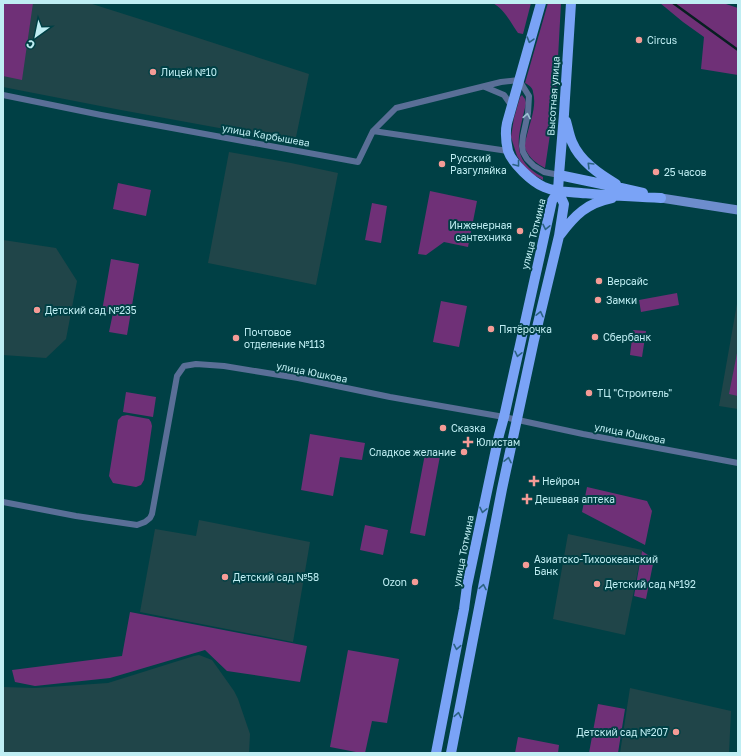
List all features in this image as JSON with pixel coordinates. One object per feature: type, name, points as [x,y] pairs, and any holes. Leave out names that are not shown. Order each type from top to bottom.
[{"type":"main road","points":[[541,3],[511,105],[506,130],[508,150],[524,172],[533,181],[545,188],[558,191],[621,192]]},
{"type":"main road","name":"Высотная улица","points":[[558,191],[571,3]]},
{"type":"main road","points":[[564,114],[572,142],[580,154],[591,167],[621,192]]},
{"type":"main road","points":[[559,175],[621,192],[738,210]]},
{"type":"main road","name":"улица Тотмина","points":[[450,753],[516,420],[558,236],[564,204],[558,191]]},
{"type":"main road","name":"улица Тотмина","points":[[436,753],[499,435],[552,202],[558,191]]},
{"type":"main road","points":[[558,236],[571,221],[588,206],[621,192]]},
{"type":"street","points":[[373,131],[396,108],[501,82],[519,80],[529,96],[528,113],[523,136],[523,152],[534,166],[544,172],[559,175]]},
{"type":"street","points":[[484,87],[504,95],[511,105]]},
{"type":"street","name":"улица Карбышева","points":[[3,94],[101,115],[358,162],[373,131]]},
{"type":"street","points":[[373,131],[508,150]]},
{"type":"street","name":"улица Юшкова","points":[[3,502],[118,523],[137,525],[145,522],[152,514],[177,376],[184,366],[196,364],[224,366],[298,378],[390,397],[504,417],[583,434],[738,463]]},
{"type":"shaded area","name":"Лицей №10","points":[[3,3],[89,3],[309,74],[295,142],[3,87]]},
{"type":"shaded area","points":[[3,3],[33,3],[22,80],[3,76]]},
{"type":"shaded area","points":[[492,3],[531,3],[523,34],[518,33],[504,12]]},
{"type":"shaded area","points":[[548,3],[561,3],[556,94],[545,168],[533,160],[525,148],[525,142],[533,114],[534,97],[532,89],[525,83]]},
{"type":"shaded area","points":[[660,3],[723,3],[738,8],[738,75],[701,69],[704,37]]},
{"type":"shaded area","points":[[522,95],[526,103],[519,135],[520,154],[524,162],[532,170],[543,177],[543,180],[524,167],[517,156],[511,137],[514,118],[520,97]]},
{"type":"shaded area","points":[[229,152],[338,173],[316,285],[208,263]]},
{"type":"shaded area","points":[[118,183],[151,190],[146,216],[113,209]]},
{"type":"shaded area","points":[[430,191],[477,201],[468,247],[444,242],[426,255],[418,254]]},
{"type":"shaded area","points":[[372,203],[387,206],[381,243],[365,240]]},
{"type":"shaded area","name":"Детский сад №235","points":[[3,240],[56,248],[77,281],[66,339],[46,358],[3,355]]},
{"type":"shaded area","points":[[111,259],[139,264],[127,335],[109,332],[113,313],[102,311]]},
{"type":"shaded area","points":[[677,293],[679,305],[641,312],[639,300]]},
{"type":"shaded area","points":[[738,298],[738,409],[719,406]]},
{"type":"shaded area","points":[[441,301],[467,306],[459,347],[433,342]]},
{"type":"shaded area","points":[[633,330],[646,331],[642,357],[630,355]]},
{"type":"shaded area","points":[[738,348],[738,396],[729,394]]},
{"type":"shaded area","points":[[126,392],[156,397],[153,417],[123,412]]},
{"type":"shaded area","points":[[127,415],[149,419],[152,426],[144,480],[141,485],[136,487],[113,483],[109,476],[118,420],[122,416]]},
{"type":"shaded area","points":[[310,434],[365,443],[362,460],[340,457],[333,496],[301,490]]},
{"type":"shaded area","points":[[425,454],[440,456],[425,536],[410,533]]},
{"type":"shaded area","points":[[587,487],[647,501],[652,511],[645,545],[582,512]]},
{"type":"shaded area","name":"Детский сад №58","points":[[199,520],[310,542],[293,642],[140,612],[155,529],[196,536]]},
{"type":"shaded area","points":[[365,525],[388,530],[383,555],[360,550]]},
{"type":"shaded area","name":"Детский сад №192","points":[[568,534],[642,550],[625,635],[553,619]]},
{"type":"shaded area","points":[[642,551],[654,559],[646,599],[634,596]]},
{"type":"shaded area","points":[[130,612],[307,646],[300,682],[227,671],[205,650],[110,678],[35,686],[15,682],[12,670],[122,656]]},
{"type":"shaded area","points":[[348,650],[399,659],[387,723],[372,721],[365,753],[330,747]]},
{"type":"shaded area","points":[[199,655],[212,660],[234,691],[250,734],[249,753],[3,753],[3,687],[35,688],[108,683]]},
{"type":"shaded area","name":"Детский сад №207","points":[[630,688],[731,711],[729,753],[620,753]]},
{"type":"shaded area","points":[[598,704],[625,709],[618,753],[589,753]]},
{"type":"shaded area","points":[[518,737],[559,745],[558,753],[515,753]]},
{"type":"waterway","points":[[673,3],[738,50]]},
{"type":"place","name":"Circus","points":[[639,40]]},
{"type":"place","name":"Лицей №10","points":[[153,72]]},
{"type":"place","name":"Русский Разгуляйка","points":[[442,164]]},
{"type":"place","name":"25 часов","points":[[656,172]]},
{"type":"place","name":"Инженерная сантехника","points":[[520,231]]},
{"type":"place","name":"Версайс","points":[[599,281]]},
{"type":"place","name":"Замки","points":[[598,300]]},
{"type":"place","name":"Детский сад №235","points":[[37,310]]},
{"type":"place","name":"Пятёрочка","points":[[491,329]]},
{"type":"place","name":"Сбербанк","points":[[595,337]]},
{"type":"place","name":"Почтовое отделение №113","points":[[236,338]]},
{"type":"place","name":"ТЦ \"Строитель\"","points":[[589,393]]},
{"type":"place","name":"Сказка","points":[[443,428]]},
{"type":"place","name":"Юлистам","points":[[468,442]]},
{"type":"place","name":"Сладкое желание","points":[[464,452]]},
{"type":"place","name":"Нейрон","points":[[534,481]]},
{"type":"place","name":"Дешевая аптека","points":[[527,499]]},
{"type":"place","name":"Азиатско-Тихоокеанский Банк","points":[[526,565]]},
{"type":"place","name":"Детский сад №58","points":[[225,577]]},
{"type":"place","name":"Ozon","points":[[415,582]]},
{"type":"place","name":"Детский сад №192","points":[[597,584]]},
{"type":"place","name":"Детский сад №207","points":[[676,732]]}]
